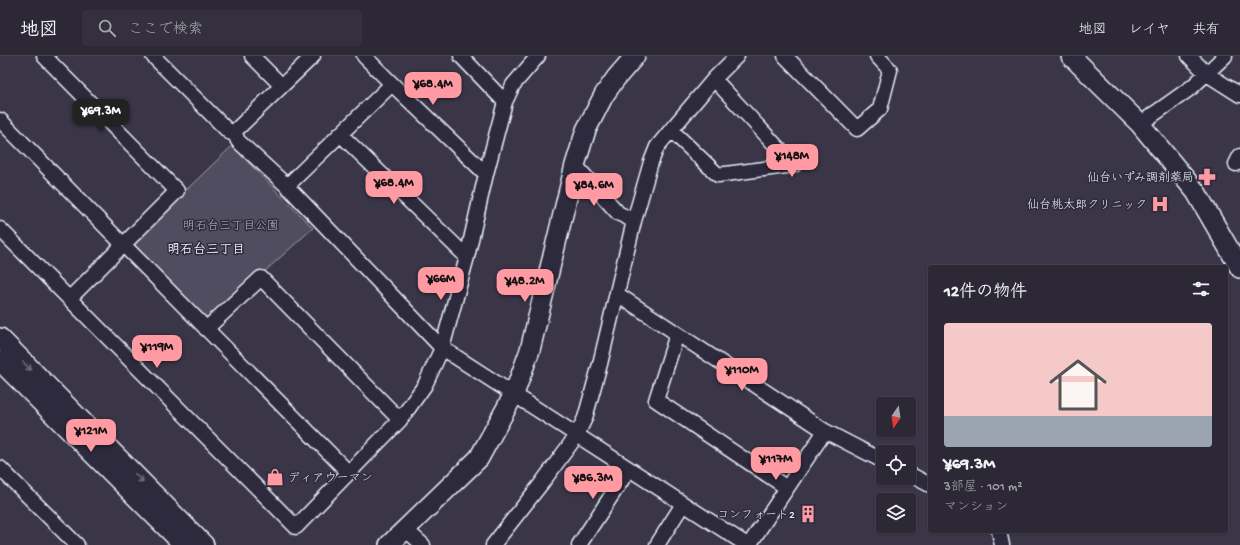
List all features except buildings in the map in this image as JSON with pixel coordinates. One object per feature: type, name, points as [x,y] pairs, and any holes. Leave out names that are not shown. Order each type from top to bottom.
[{"type":"street","points":[[44,56],[177,191],[69,299]]},
{"type":"street","points":[[153,56],[228,132],[234,134],[238,141],[287,186],[442,348],[748,545],[825,431]]},
{"type":"street","points":[[252,56],[282,86]]},
{"type":"street","points":[[234,134],[236,130],[313,56]]},
{"type":"street","points":[[364,56],[486,174]]},
{"type":"street","points":[[461,56],[505,102]]},
{"type":"street","points":[[0,230],[296,527],[400,420],[425,384],[442,348],[467,257],[486,174],[505,102],[513,85],[538,56]]},
{"type":"street","points":[[389,545],[479,458],[514,394],[530,350],[574,165],[586,130],[604,95],[635,56]]},
{"type":"street","points":[[493,545],[542,484],[577,435],[585,418],[634,221],[651,162],[657,147],[714,79],[737,56]]},
{"type":"street","points":[[785,56],[857,129],[880,109],[890,70],[877,56]]},
{"type":"street","points":[[1071,56],[1140,124],[1196,192],[1240,268]]},
{"type":"street","points":[[1189,56],[1207,74],[1240,95]]},
{"type":"street","points":[[1140,124],[1192,87],[1225,56]]},
{"type":"street","points":[[671,130],[718,175],[794,165],[714,79]]},
{"type":"street","points":[[287,186],[392,84]]},
{"type":"street","points":[[0,120],[349,473]]},
{"type":"street","points":[[340,134],[467,257]]},
{"type":"street","points":[[574,165],[618,213],[634,221]]},
{"type":"street","points":[[206,329],[261,278],[400,420]]},
{"type":"street","points":[[617,294],[825,431],[876,457]]},
{"type":"street","points":[[677,334],[656,400],[787,488]]},
{"type":"street","points":[[0,338],[204,545]]},
{"type":"street","points":[[0,361],[184,545]]},
{"type":"street","points":[[0,468],[77,545]]},
{"type":"street","points":[[579,545],[629,468]]},
{"type":"street","points":[[916,478],[928,484]]},
{"type":"street","points":[[657,545],[683,504]]},
{"type":"street","points":[[405,529],[423,545]]},
{"type":"street","points":[[999,533],[1002,545]]},
{"type":"green space","name":"明石台三丁目公園","points":[[232,146],[313,228],[215,316],[202,317],[135,249],[135,239]]},
{"type":"place","name":"仙台いずみ調剤薬局","points":[[1207,177]]},
{"type":"place","name":"仙台桃太郎クリニック","points":[[1160,204]]},
{"type":"place","name":"ディアウーマン","points":[[275,477]]},
{"type":"place","name":"コンフォート2","points":[[808,514]]},
{"type":"district","name":"明石台三丁目","points":[[206,248]]}]
